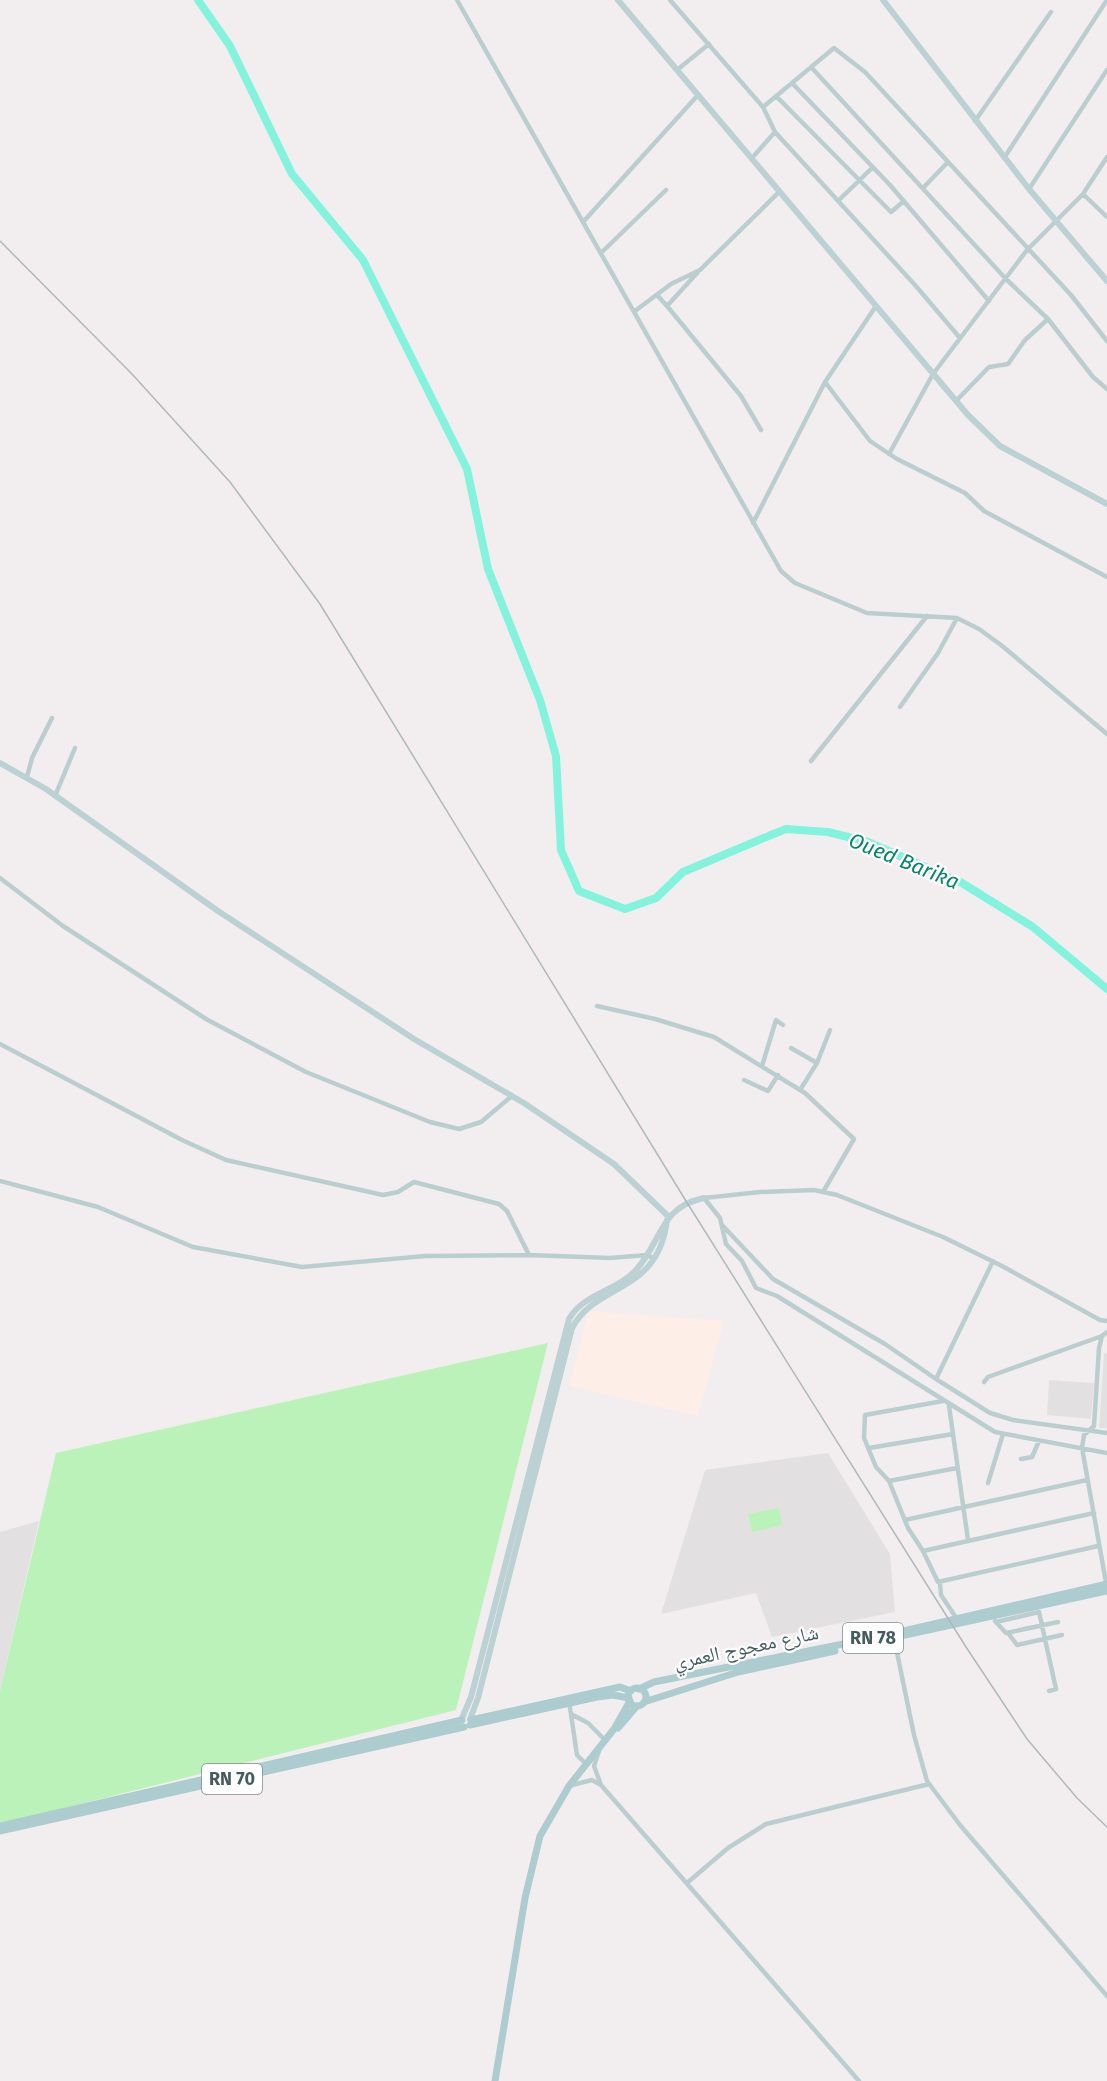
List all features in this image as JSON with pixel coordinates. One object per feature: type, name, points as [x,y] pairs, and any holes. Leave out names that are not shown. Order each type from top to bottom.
[{"type":"main road","name":"شارع معجوج العمري","points":[[633,1697],[654,1682],[1107,1587]]},
{"type":"main road","name":"شارع معجوج العمري","points":[[633,1697],[644,1702],[738,1672],[993,1619],[1107,1587]]},
{"type":"main road","name":"RN 70","points":[[569,1701],[620,1688],[633,1697]]},
{"type":"main road","points":[[495,2081],[521,1920],[540,1836],[569,1786],[600,1748],[633,1697],[645,1694],[644,1702]]},
{"type":"main road","name":"RN 78","points":[[597,1697],[613,1695],[633,1697]]},
{"type":"main road","name":"RN 70","points":[[0,1831],[26,1823],[467,1721],[597,1697]]},
{"type":"main road","name":"RN 70","points":[[0,1826],[26,1823]]},
{"type":"street","points":[[457,0],[781,571],[795,583],[867,613],[957,618],[979,629],[1001,645],[1107,734]]},
{"type":"street","points":[[629,0],[620,3],[956,402],[1000,446],[1107,504]]},
{"type":"street","points":[[670,0],[763,107],[775,132],[960,338]]},
{"type":"street","points":[[883,0],[1004,158],[1107,281]]},
{"type":"street","points":[[1004,158],[1107,0]]},
{"type":"street","points":[[975,121],[1051,12]]},
{"type":"street","points":[[677,70],[709,44]]},
{"type":"street","points":[[763,107],[834,48],[866,72],[1071,296],[1107,341]]},
{"type":"street","points":[[811,67],[1006,279],[1048,319],[1093,377],[1107,389]]},
{"type":"street","points":[[1029,189],[1107,70]]},
{"type":"street","points":[[792,83],[904,201],[989,301]]},
{"type":"street","points":[[584,221],[698,94]]},
{"type":"street","points":[[776,96],[891,212],[904,201]]},
{"type":"street","points":[[752,158],[775,132]]},
{"type":"street","points":[[889,454],[933,374],[1027,250],[1083,194],[1106,161]]},
{"type":"street","points":[[923,188],[948,162]]},
{"type":"street","points":[[838,201],[873,167]]},
{"type":"street","points":[[602,252],[666,190]]},
{"type":"street","points":[[667,306],[780,191]]},
{"type":"street","points":[[1083,194],[1107,217]]},
{"type":"street","points":[[635,311],[671,284],[700,270]]},
{"type":"street","points":[[671,284],[679,294]]},
{"type":"street","points":[[657,295],[741,396],[760,430]]},
{"type":"street","points":[[753,523],[825,382],[876,306]]},
{"type":"street","points":[[956,402],[989,368],[1008,364],[1025,340],[1048,319]]},
{"type":"street","points":[[825,382],[870,441],[889,454],[965,493],[984,511],[1107,577]]},
{"type":"street","points":[[811,760],[927,616]]},
{"type":"street","points":[[900,707],[938,653],[957,618]]},
{"type":"street","points":[[27,777],[32,758],[52,718]]},
{"type":"street","points":[[55,796],[75,748]]},
{"type":"street","points":[[0,763],[27,777],[55,796],[218,911],[414,1039],[512,1096],[614,1164],[668,1219]]},
{"type":"street","points":[[0,878],[63,926],[206,1019],[306,1072],[430,1122],[459,1130],[481,1122],[512,1096]]},
{"type":"street","points":[[597,1006],[655,1019],[714,1037],[800,1089],[854,1139],[823,1192]]},
{"type":"street","points":[[762,1066],[776,1020],[783,1025]]},
{"type":"street","points":[[800,1089],[817,1063],[830,1030]]},
{"type":"street","points":[[0,1044],[182,1140],[226,1160],[383,1195],[398,1192],[414,1182],[499,1204],[507,1210],[530,1255]]},
{"type":"street","points":[[791,1048],[817,1063]]},
{"type":"street","points":[[744,1080],[768,1091],[778,1075]]},
{"type":"street","points":[[0,1181],[98,1207],[193,1247],[292,1266],[302,1267],[386,1258],[530,1255],[650,1257]]},
{"type":"street","points":[[467,1721],[566,1324],[580,1304],[625,1280],[650,1257],[668,1219],[685,1204],[704,1198],[760,1192],[823,1192],[881,1212],[993,1261],[1100,1320],[1107,1321]]},
{"type":"street","points":[[704,1198],[720,1218],[726,1244],[742,1262],[756,1288],[777,1296],[889,1364],[949,1406],[1003,1434],[1107,1453]]},
{"type":"street","points":[[722,1225],[773,1279],[885,1344],[990,1413],[1013,1420],[1087,1434],[1107,1434]]},
{"type":"street","points":[[936,1379],[993,1261]]},
{"type":"street","points":[[984,1383],[988,1377],[1102,1336],[1107,1332]]},
{"type":"street","points":[[1102,1336],[1098,1348],[1094,1426],[1087,1434],[1082,1448],[1107,1587]]},
{"type":"street","points":[[943,1401],[865,1414],[864,1438],[876,1467],[889,1481],[905,1520],[940,1582],[941,1595],[957,1618]]},
{"type":"street","points":[[949,1406],[961,1507],[968,1540]]},
{"type":"street","points":[[868,1448],[953,1434]]},
{"type":"street","points":[[988,1483],[1003,1434]]},
{"type":"street","points":[[1021,1459],[1032,1457],[1039,1441]]},
{"type":"street","points":[[889,1481],[957,1468]]},
{"type":"street","points":[[905,1520],[1087,1480]]},
{"type":"street","points":[[923,1551],[1094,1513]]},
{"type":"street","points":[[940,1582],[1098,1546]]},
{"type":"street","points":[[1101,1558],[1107,1557]]},
{"type":"street","points":[[993,1619],[1039,1612],[1056,1689],[1049,1691]]},
{"type":"street","points":[[993,1619],[1008,1633],[1017,1646],[1062,1635]]},
{"type":"street","points":[[1008,1633],[1058,1622]]},
{"type":"street","points":[[894,1638],[914,1736],[929,1785],[960,1825],[1107,1996]]},
{"type":"street","points":[[569,1701],[577,1755],[586,1764]]},
{"type":"street","points":[[571,1714],[588,1724],[605,1740]]},
{"type":"street","points":[[600,1748],[594,1766],[601,1785]]},
{"type":"street","points":[[569,1786],[592,1780],[601,1785],[859,2081]]},
{"type":"street","points":[[687,1883],[728,1848],[766,1824],[929,1785]]},
{"type":"shaded area","points":[[588,1311],[724,1321],[698,1416],[569,1386]]},
{"type":"shaded area","points":[[1104,1353],[1107,1354],[1107,1428],[1099,1428]]},
{"type":"shaded area","points":[[1049,1380],[1094,1383],[1091,1419],[1047,1415]]},
{"type":"shaded area","points":[[828,1453],[890,1554],[895,1612],[772,1637],[756,1593],[661,1614],[705,1470]]},
{"type":"shaded area","points":[[39,1521],[0,1691],[0,1532]]},
{"type":"green space","points":[[548,1343],[456,1710],[0,1824],[0,1691],[56,1453]]},
{"type":"green space","points":[[779,1508],[782,1525],[752,1532],[748,1514]]},
{"type":"waterway","name":"Oued Barika","points":[[198,0],[230,46],[292,174],[363,260],[467,469],[488,569],[540,700],[556,756],[561,850],[579,891],[625,909],[656,898],[683,872],[786,829],[828,832],[868,842],[962,883],[1033,927],[1107,989]]},
{"type":"railway","points":[[0,241],[132,374],[230,482],[320,604],[686,1201],[966,1647],[1027,1739],[1077,1798],[1107,1827]]}]
